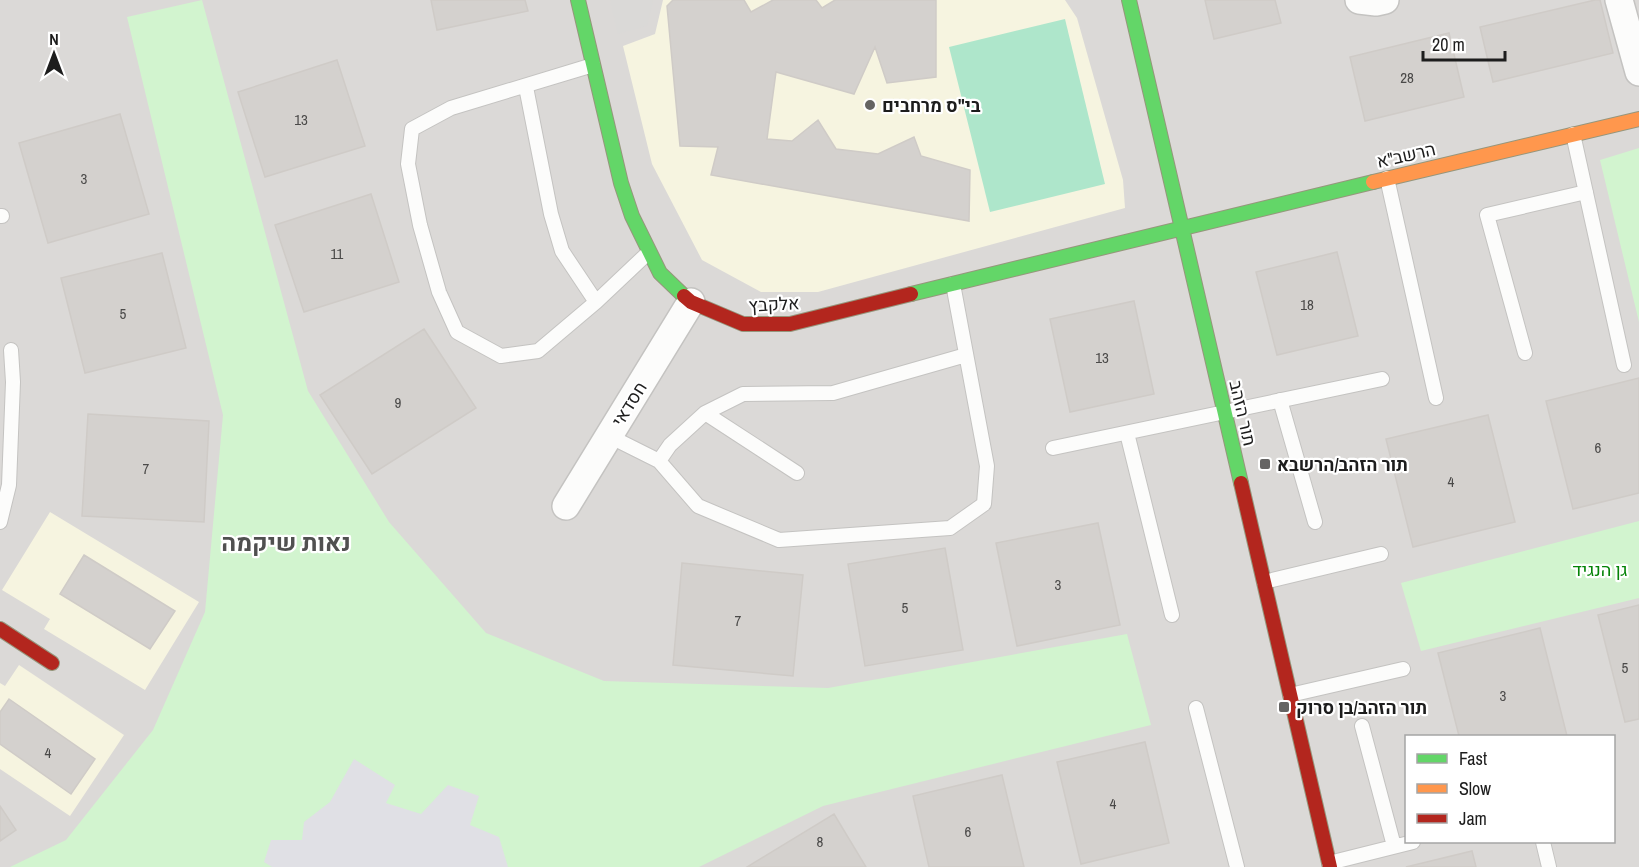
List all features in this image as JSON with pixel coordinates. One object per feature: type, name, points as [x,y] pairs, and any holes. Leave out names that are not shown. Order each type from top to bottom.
[{"type":"street","name":"אלקבץ","points":[[578,0],[621,183],[632,216],[649,252],[660,273],[691,302],[743,324],[790,324],[1181,227]]},
{"type":"street","points":[[1359,0],[1376,2],[1385,0]]},
{"type":"street","points":[[1618,0],[1639,72]]},
{"type":"street","name":"תור הזהב","points":[[1128,1],[1330,865]]},
{"type":"street","name":"הרשב\"א","points":[[1181,227],[1639,118]]},
{"type":"street","name":"חסדאי","points":[[566,506],[691,302]]},
{"type":"street","points":[[0,629],[51,663]]},
{"type":"lane","points":[[593,66],[451,108],[412,129],[408,164],[420,225],[438,292],[457,332],[501,356],[538,351],[596,302],[649,252]]},
{"type":"lane","points":[[526,87],[549,203],[562,251],[596,302]]},
{"type":"lane","points":[[1573,134],[1624,364]]},
{"type":"lane","points":[[1387,178],[1436,398]]},
{"type":"lane","points":[[1525,352],[1487,214],[1586,192]]},
{"type":"lane","points":[[609,436],[659,461],[698,506],[779,540],[950,528],[984,504],[987,466],[952,284]]},
{"type":"lane","points":[[0,522],[9,485],[13,382],[11,350]]},
{"type":"lane","points":[[659,461],[670,445],[705,413],[743,394],[832,393],[966,355]]},
{"type":"lane","points":[[1053,448],[1382,379]]},
{"type":"lane","points":[[1280,400],[1315,522]]},
{"type":"lane","points":[[705,413],[797,473]]},
{"type":"lane","points":[[1127,433],[1172,615]]},
{"type":"lane","points":[[1264,582],[1381,554]]},
{"type":"lane","points":[[1290,695],[1403,669]]},
{"type":"lane","points":[[1196,708],[1237,867]]},
{"type":"lane","points":[[1362,726],[1394,846]]},
{"type":"lane","points":[[1330,865],[1408,843]]},
{"type":"lane","points":[[1543,843],[1549,867]]},
{"type":"shaded area","points":[[0,0],[1639,0],[1639,867],[0,867]]},
{"type":"shaded area","points":[[610,0],[653,0],[647,26],[618,34]]},
{"type":"shaded area","name":"בי\"ס מרחבים","points":[[663,0],[1065,0],[1077,18],[1123,180],[1125,208],[818,292],[761,292],[702,260],[652,164],[623,46],[655,34]]},
{"type":"shaded area","points":[[50,512],[199,602],[145,690],[44,629],[50,619],[2,590]]},
{"type":"shaded area","points":[[19,665],[124,735],[70,816],[0,769],[0,683],[5,686]]},
{"type":"shaded area","points":[[354,759],[395,785],[386,803],[421,814],[448,785],[479,796],[470,825],[499,837],[508,867],[272,867],[264,862],[271,840],[302,840],[304,822],[330,802]]},
{"type":"green space","points":[[202,0],[308,391],[389,522],[486,633],[604,681],[828,688],[1127,634],[1151,725],[823,806],[699,867],[10,867],[66,840],[153,730],[205,612],[223,415],[127,17]]},
{"type":"green space","points":[[1065,19],[1105,184],[990,212],[949,47]]},
{"type":"green space","points":[[1639,148],[1639,322],[1600,160]]},
{"type":"green space","name":"גן הנגיד","points":[[1639,521],[1639,598],[1421,651],[1401,583]]},
{"type":"building","points":[[431,0],[525,0],[528,11],[437,30]]},
{"type":"building","points":[[673,0],[744,0],[751,12],[773,0],[816,0],[822,8],[835,0],[936,0],[936,77],[887,83],[875,47],[854,94],[776,72],[767,139],[792,141],[818,120],[836,149],[878,154],[914,137],[921,156],[970,170],[969,221],[711,175],[718,147],[680,146],[667,6]]},
{"type":"building","points":[[1205,0],[1275,0],[1281,23],[1214,39]]},
{"type":"building","points":[[1600,0],[1613,53],[1493,82],[1480,27]]},
{"type":"building","points":[[1449,33],[1464,97],[1365,121],[1350,57]]},
{"type":"building","points":[[337,60],[365,146],[265,177],[238,92]]},
{"type":"building","points":[[120,114],[149,214],[48,243],[19,143]]},
{"type":"building","points":[[371,194],[399,282],[304,312],[275,225]]},
{"type":"building","points":[[1337,252],[1358,336],[1277,355],[1256,272]]},
{"type":"building","points":[[162,253],[186,348],[85,373],[61,278]]},
{"type":"building","points":[[1134,301],[1154,394],[1070,412],[1050,319]]},
{"type":"building","points":[[424,329],[476,408],[372,474],[320,395]]},
{"type":"building","points":[[1639,378],[1639,493],[1573,509],[1546,401]]},
{"type":"building","points":[[88,414],[209,421],[204,522],[82,516]]},
{"type":"building","points":[[1488,415],[1515,522],[1413,547],[1386,439]]},
{"type":"building","points":[[1098,523],[1120,625],[1017,646],[996,543]]},
{"type":"building","points":[[945,548],[963,650],[865,666],[848,564]]},
{"type":"building","points":[[84,555],[175,611],[150,649],[60,594]]},
{"type":"building","points":[[682,563],[803,575],[793,676],[673,665]]},
{"type":"building","points":[[1639,605],[1639,719],[1625,722],[1598,615]]},
{"type":"building","points":[[1540,628],[1567,735],[1459,735],[1438,653]]},
{"type":"building","points":[[9,699],[95,759],[71,794],[0,744],[0,712]]},
{"type":"building","points":[[1145,742],[1169,843],[1081,864],[1057,762]]},
{"type":"building","points":[[1002,775],[1024,867],[929,867],[913,796]]},
{"type":"building","points":[[0,806],[16,830],[0,841]]},
{"type":"building","points":[[834,814],[866,867],[747,867]]},
{"type":"building","points":[[1472,851],[1476,867],[1406,867]]},
{"type":"traffic: fast","points":[[578,0],[621,183],[632,216],[660,273],[684,296]]},
{"type":"traffic: fast","points":[[1129,0],[1241,483]]},
{"type":"traffic: fast","points":[[911,294],[1373,182]]},
{"type":"traffic: slow","points":[[1373,182],[1639,119]]},
{"type":"traffic: jam","points":[[684,296],[691,302],[743,324],[790,324],[911,294]]},
{"type":"traffic: jam","points":[[1241,483],[1330,867]]},
{"type":"traffic: jam","points":[[0,629],[52,663]]},
{"type":"place","name":"בי\"ס מרחבים","points":[[870,105]]},
{"type":"place","name":"תור הזהב/הרשבא","points":[[1265,464]]},
{"type":"place","name":"תור הזהב/בן סרוק","points":[[1284,707]]},
{"type":"district","name":"נאות שיקמה","points":[[286,542]]}]
